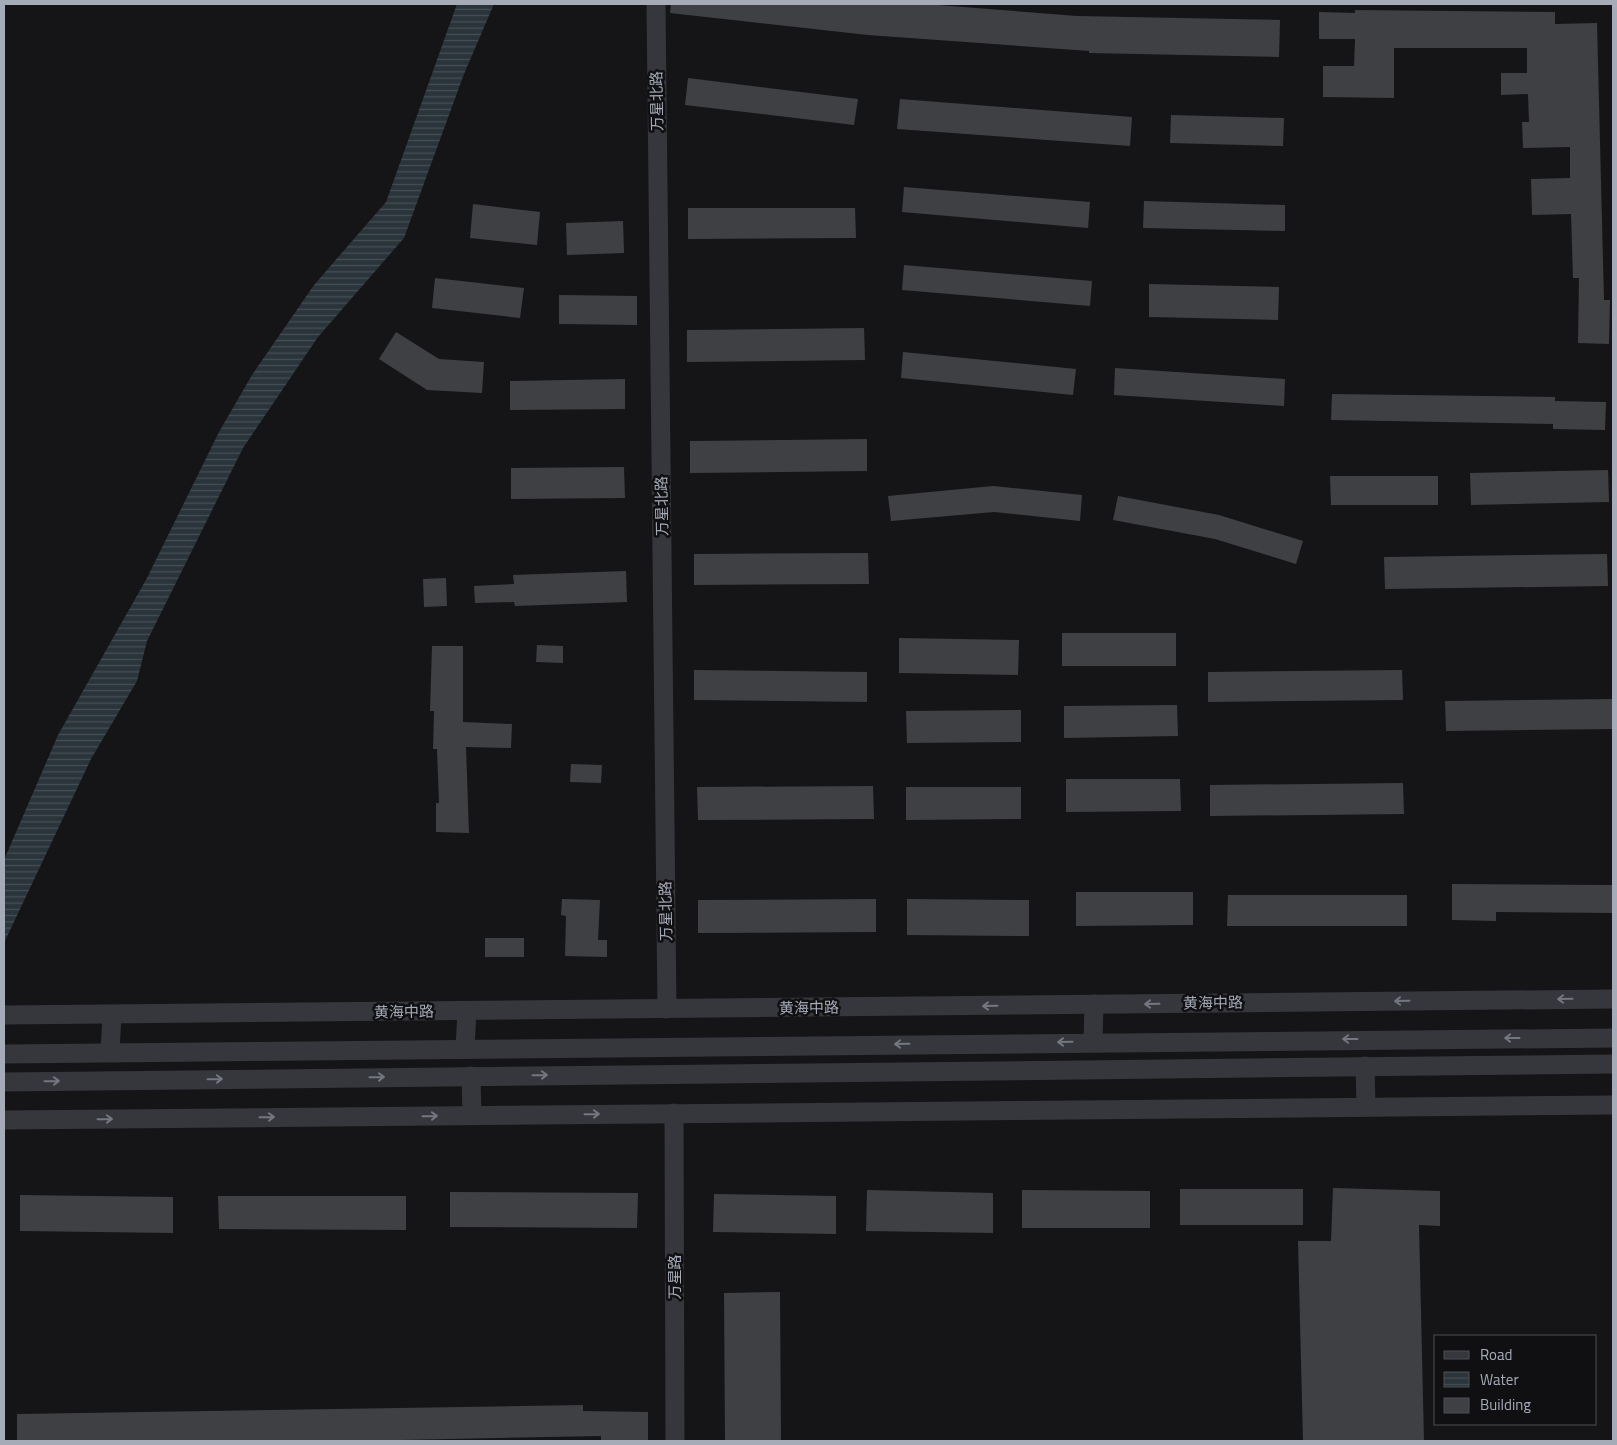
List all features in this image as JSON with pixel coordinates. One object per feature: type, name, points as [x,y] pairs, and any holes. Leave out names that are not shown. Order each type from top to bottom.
[{"type":"street","name":"万星北路","points":[[656,4],[667,1009]]},
{"type":"street","name":"黄海中路","points":[[4,1015],[1613,999]]},
{"type":"street","points":[[1093,1041],[1094,1004]]},
{"type":"street","points":[[465,1048],[467,1011]]},
{"type":"street","points":[[110,1052],[112,1015]]},
{"type":"street","points":[[4,1054],[1093,1041],[1613,1038]]},
{"type":"street","points":[[4,1082],[1613,1064]]},
{"type":"street","points":[[1366,1066],[1366,1107]]},
{"type":"street","points":[[471,1076],[472,1115]]},
{"type":"street","points":[[4,1120],[1613,1105]]},
{"type":"street","name":"万星路","points":[[674,1113],[675,1441]]},
{"type":"water","points":[[457,4],[494,4],[464,74],[404,238],[318,337],[243,448],[147,641],[137,681],[91,759],[4,943],[4,860],[58,735],[147,578],[219,432],[252,375],[314,285],[386,202]]},
{"type":"building","points":[[671,4],[925,4],[1077,16],[1280,20],[1279,57],[1089,53],[1089,51],[868,35],[670,13]]},
{"type":"building","points":[[1355,10],[1555,12],[1555,24],[1597,23],[1604,300],[1610,300],[1609,344],[1578,343],[1579,278],[1573,278],[1571,214],[1532,215],[1531,179],[1570,178],[1570,147],[1523,148],[1522,122],[1529,122],[1528,94],[1501,95],[1501,73],[1527,73],[1527,48],[1394,48],[1394,98],[1323,97],[1323,66],[1354,66],[1355,39],[1319,39],[1319,12],[1355,13]]},
{"type":"building","points":[[688,78],[858,99],[854,125],[685,105]]},
{"type":"building","points":[[900,99],[1132,117],[1130,146],[897,129]]},
{"type":"building","points":[[1171,115],[1284,118],[1283,146],[1170,143]]},
{"type":"building","points":[[904,187],[1090,202],[1088,228],[902,212]]},
{"type":"building","points":[[1144,201],[1285,205],[1285,231],[1143,228]]},
{"type":"building","points":[[473,204],[540,212],[537,245],[470,238]]},
{"type":"building","points":[[688,208],[855,208],[856,238],[688,239]]},
{"type":"building","points":[[623,221],[624,253],[567,255],[566,223]]},
{"type":"building","points":[[904,265],[1092,281],[1090,306],[902,290]]},
{"type":"building","points":[[435,278],[524,288],[520,318],[432,308]]},
{"type":"building","points":[[1149,284],[1279,287],[1278,320],[1149,317]]},
{"type":"building","points":[[559,295],[637,296],[637,325],[559,324]]},
{"type":"building","points":[[864,328],[865,360],[687,362],[687,330]]},
{"type":"building","points":[[396,332],[439,359],[484,362],[482,393],[427,390],[379,359]]},
{"type":"building","points":[[903,352],[1076,369],[1073,395],[901,378]]},
{"type":"building","points":[[1115,368],[1285,379],[1284,406],[1114,395]]},
{"type":"building","points":[[625,379],[625,409],[510,410],[510,381]]},
{"type":"building","points":[[1332,394],[1555,397],[1555,401],[1606,402],[1605,430],[1553,429],[1553,424],[1331,420]]},
{"type":"building","points":[[867,439],[867,471],[690,473],[690,441]]},
{"type":"building","points":[[624,467],[625,498],[511,499],[511,468]]},
{"type":"building","points":[[1608,470],[1609,502],[1471,505],[1470,473]]},
{"type":"building","points":[[1330,476],[1438,476],[1438,505],[1331,505]]},
{"type":"building","points":[[993,486],[1082,495],[1080,521],[994,512],[891,521],[888,496]]},
{"type":"building","points":[[1118,496],[1219,515],[1303,541],[1296,564],[1215,539],[1113,520]]},
{"type":"building","points":[[868,553],[869,584],[694,585],[694,554]]},
{"type":"building","points":[[1607,554],[1608,586],[1385,589],[1384,557]]},
{"type":"building","points":[[626,571],[627,602],[515,606],[514,602],[475,603],[474,586],[514,584],[513,575]]},
{"type":"building","points":[[446,578],[447,606],[424,607],[423,579]]},
{"type":"building","points":[[1062,633],[1176,633],[1176,666],[1062,666]]},
{"type":"building","points":[[899,638],[1019,640],[1018,675],[899,673]]},
{"type":"building","points":[[537,645],[563,646],[563,663],[536,662]]},
{"type":"building","points":[[432,646],[463,646],[463,722],[512,724],[511,748],[466,747],[469,833],[436,832],[436,803],[439,803],[437,749],[433,749],[434,711],[430,711]]},
{"type":"building","points":[[694,670],[867,672],[867,702],[694,700]]},
{"type":"building","points":[[1402,670],[1403,700],[1208,702],[1208,672]]},
{"type":"building","points":[[1613,699],[1613,729],[1446,731],[1445,701]]},
{"type":"building","points":[[1177,705],[1178,736],[1064,738],[1064,706]]},
{"type":"building","points":[[1021,710],[1021,742],[907,743],[906,711]]},
{"type":"building","points":[[571,764],[602,765],[601,783],[570,782]]},
{"type":"building","points":[[1066,779],[1180,779],[1181,811],[1066,812]]},
{"type":"building","points":[[1403,783],[1404,814],[1210,816],[1210,785]]},
{"type":"building","points":[[873,786],[874,819],[698,820],[697,787]]},
{"type":"building","points":[[906,787],[1021,787],[1021,819],[906,820]]},
{"type":"building","points":[[1452,884],[1613,885],[1613,913],[1496,912],[1496,921],[1452,920]]},
{"type":"building","points":[[1076,892],[1193,892],[1193,925],[1076,926]]},
{"type":"building","points":[[1228,895],[1407,895],[1407,926],[1227,926]]},
{"type":"building","points":[[562,899],[600,900],[598,940],[607,940],[607,957],[565,956],[566,916],[561,915]]},
{"type":"building","points":[[876,899],[876,932],[698,933],[698,900]]},
{"type":"building","points":[[907,899],[1029,900],[1029,936],[907,935]]},
{"type":"building","points":[[485,938],[524,938],[524,957],[485,957]]},
{"type":"building","points":[[1333,1188],[1440,1191],[1440,1226],[1419,1225],[1424,1441],[1303,1441],[1298,1241],[1331,1241]]},
{"type":"building","points":[[1180,1189],[1303,1189],[1303,1225],[1180,1225]]},
{"type":"building","points":[[867,1190],[993,1193],[993,1233],[866,1231]]},
{"type":"building","points":[[1022,1190],[1150,1191],[1150,1228],[1022,1228]]},
{"type":"building","points":[[450,1192],[638,1193],[637,1228],[450,1227]]},
{"type":"building","points":[[714,1194],[836,1196],[836,1234],[713,1232]]},
{"type":"building","points":[[20,1195],[173,1197],[173,1233],[20,1231]]},
{"type":"building","points":[[218,1196],[406,1196],[406,1230],[219,1229]]},
{"type":"building","points":[[780,1292],[781,1441],[725,1441],[724,1293]]},
{"type":"building","points":[[583,1405],[583,1411],[648,1412],[648,1441],[601,1441],[601,1436],[350,1441],[17,1441],[17,1414]]}]
